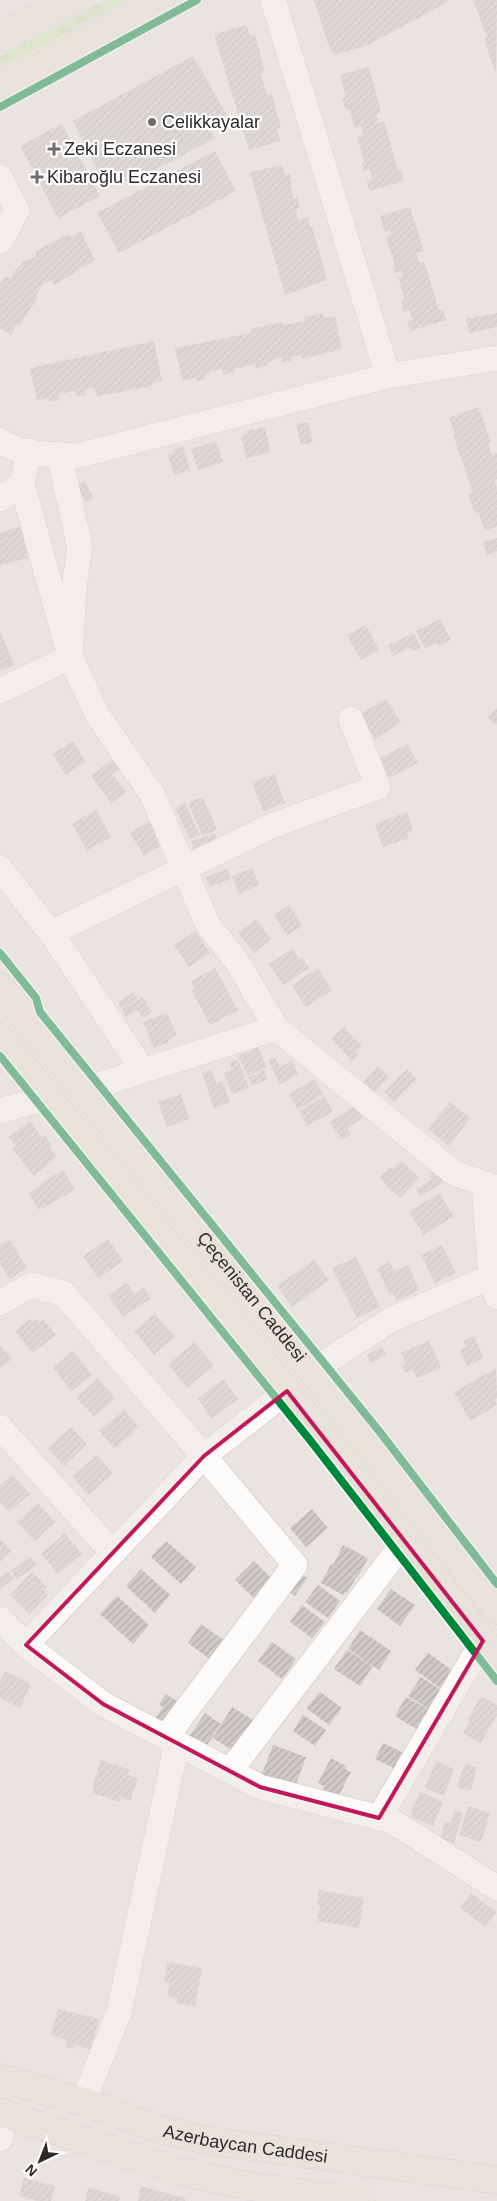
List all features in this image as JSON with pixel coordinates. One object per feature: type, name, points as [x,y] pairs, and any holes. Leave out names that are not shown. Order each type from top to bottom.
[{"type":"main road","points":[[6,34],[73,0]]},
{"type":"main road","points":[[0,89],[162,0]]},
{"type":"main road","name":"Çeçenistan Caddesi","points":[[0,987],[312,1371],[497,1610]]},
{"type":"main road","name":"Çeçenistan Caddesi","points":[[0,1038],[287,1391],[490,1650]]},
{"type":"main road","name":"Azerbaycan Caddesi","points":[[0,2078],[83,2102],[165,2131],[211,2141],[497,2180]]},
{"type":"main road","name":"Azerbaycan Caddesi","points":[[2,2122],[178,2171],[249,2186],[361,2201]]},
{"type":"street","points":[[274,0],[388,376]]},
{"type":"street","points":[[0,177],[18,210],[0,241]]},
{"type":"street","points":[[0,440],[6,445],[29,451],[76,456],[388,376],[497,358]]},
{"type":"street","points":[[29,451],[22,484],[70,657],[98,716],[152,794],[207,923],[237,962],[276,1028],[454,1173],[491,1186],[494,1287],[392,1318],[312,1371]]},
{"type":"street","points":[[60,454],[80,547],[74,588],[70,657]]},
{"type":"street","points":[[0,499],[22,484]]},
{"type":"street","points":[[0,691],[70,657]]},
{"type":"street","points":[[51,933],[184,870],[271,826],[378,787],[350,719]]},
{"type":"street","points":[[0,868],[51,933],[143,1070]]},
{"type":"street","points":[[84,1090],[276,1028]]},
{"type":"street","points":[[0,1111],[48,1097]]},
{"type":"street","points":[[0,1303],[31,1285],[63,1292],[295,1565],[171,1740],[119,2012],[83,2102]]},
{"type":"street","points":[[26,1645],[204,1456],[287,1391]]},
{"type":"street","points":[[0,1428],[112,1552]]},
{"type":"street","points":[[230,1771],[405,1541]]},
{"type":"street","points":[[0,1619],[26,1645],[104,1704],[260,1787],[392,1821],[497,1888]]},
{"type":"street","points":[[379,1818],[490,1650]]},
{"type":"highlighted area","points":[[287,1391],[483,1641],[379,1818],[260,1787],[103,1704],[26,1645],[204,1456]]},
{"type":"green space","points":[[105,0],[129,0],[0,69],[0,56]]},
{"type":"building","points":[[314,0],[447,0],[448,2],[366,46],[334,55],[327,41]]},
{"type":"building","points":[[473,0],[497,0],[496,75],[484,38],[487,37]]},
{"type":"building","points":[[247,25],[250,35],[255,35],[265,72],[261,74],[267,95],[272,94],[281,128],[277,128],[280,141],[249,150],[214,34]]},
{"type":"building","name":"Celikkayalar","points":[[193,56],[231,122],[211,131],[215,138],[128,184],[124,178],[107,189],[73,121]]},
{"type":"building","points":[[369,67],[381,112],[376,114],[378,123],[384,121],[398,171],[401,170],[404,181],[369,191],[367,180],[372,179],[369,169],[364,171],[362,163],[364,162],[357,137],[363,135],[361,126],[355,128],[350,109],[346,110],[342,98],[346,97],[340,75]]},
{"type":"building","points":[[62,124],[100,196],[58,218],[20,146]]},
{"type":"building","points":[[215,151],[236,191],[119,253],[97,213]]},
{"type":"building","points":[[282,165],[285,175],[290,174],[293,199],[297,198],[300,208],[296,209],[298,220],[308,217],[310,227],[312,226],[327,280],[285,295],[250,172]]},
{"type":"building","points":[[410,207],[424,251],[416,253],[419,263],[424,262],[439,310],[443,309],[446,320],[410,331],[407,321],[412,319],[409,310],[404,312],[401,301],[405,300],[398,277],[403,275],[402,271],[395,273],[393,266],[395,266],[386,237],[391,235],[390,230],[385,232],[380,216]]},
{"type":"building","points":[[81,231],[95,260],[54,285],[51,280],[42,285],[36,295],[38,297],[19,326],[16,324],[11,335],[0,328],[0,285],[6,276],[11,279],[13,273],[24,261],[36,257],[36,251],[68,234],[69,237]]},
{"type":"building","points":[[322,313],[323,318],[335,316],[342,349],[302,359],[301,355],[291,357],[292,361],[282,362],[281,357],[256,369],[255,364],[234,369],[235,372],[224,375],[222,368],[205,373],[206,379],[196,381],[196,377],[183,381],[175,348],[251,333],[250,329],[282,322],[283,325],[304,321],[305,317]]},
{"type":"building","points":[[497,313],[497,327],[469,333],[466,319]]},
{"type":"building","points":[[154,341],[162,381],[153,383],[152,386],[97,396],[94,387],[84,390],[86,395],[76,396],[74,391],[59,394],[59,400],[50,402],[49,398],[37,400],[30,368]]},
{"type":"building","points":[[478,407],[485,424],[492,455],[497,453],[497,479],[494,480],[497,488],[497,526],[485,531],[478,512],[475,513],[468,494],[473,492],[449,418]]},
{"type":"building","points":[[308,422],[313,442],[301,445],[296,424]]},
{"type":"building","points":[[265,427],[270,452],[246,458],[241,435],[248,434],[247,431]]},
{"type":"building","points":[[216,441],[223,462],[198,470],[191,449]]},
{"type":"building","points":[[183,446],[190,470],[174,475],[168,455],[175,453],[174,449]]},
{"type":"building","points":[[84,481],[94,498],[86,502],[76,485]]},
{"type":"building","points":[[21,526],[28,558],[0,565],[0,533]]},
{"type":"building","points":[[497,538],[497,552],[487,555],[483,542]]},
{"type":"building","points":[[440,619],[451,640],[438,646],[436,643],[425,648],[416,631]]},
{"type":"building","points":[[366,625],[379,650],[361,660],[347,635]]},
{"type":"building","points":[[0,630],[14,665],[0,671]]},
{"type":"building","points":[[414,633],[421,647],[413,651],[411,647],[393,656],[388,645]]},
{"type":"building","points":[[386,699],[401,723],[375,739],[360,714]]},
{"type":"building","points":[[497,708],[497,723],[495,725],[487,717]]},
{"type":"building","points":[[73,741],[86,762],[66,775],[53,754]]},
{"type":"building","points":[[407,744],[418,763],[387,779],[377,760]]},
{"type":"building","points":[[112,760],[119,769],[112,774],[126,792],[111,803],[91,776]]},
{"type":"building","points":[[274,774],[285,803],[263,811],[252,782]]},
{"type":"building","points":[[203,797],[217,830],[202,836],[188,803]]},
{"type":"building","points":[[185,803],[200,835],[190,839],[175,808]]},
{"type":"building","points":[[96,810],[111,837],[87,850],[72,824]]},
{"type":"building","points":[[407,812],[413,830],[407,832],[409,838],[383,847],[375,824]]},
{"type":"building","points":[[159,815],[165,825],[154,832],[162,845],[144,856],[130,833]]},
{"type":"building","points":[[215,833],[220,849],[196,857],[191,841]]},
{"type":"building","points":[[252,868],[259,885],[239,894],[232,876]]},
{"type":"building","points":[[227,869],[231,879],[210,887],[206,877]]},
{"type":"building","points":[[289,905],[302,926],[287,936],[274,915]]},
{"type":"building","points":[[256,919],[271,939],[254,953],[238,933]]},
{"type":"building","points":[[195,931],[210,953],[189,967],[174,945]]},
{"type":"building","points":[[292,949],[309,968],[283,985],[269,964]]},
{"type":"building","points":[[215,968],[238,1010],[210,1025],[192,991],[195,990],[191,981]]},
{"type":"building","points":[[318,968],[332,990],[306,1007],[292,985]]},
{"type":"building","points":[[134,992],[138,999],[121,1008],[118,1002]]},
{"type":"building","points":[[143,997],[152,1012],[142,1018],[138,1010],[126,1017],[122,1009]]},
{"type":"building","points":[[167,1013],[177,1036],[168,1040],[169,1042],[154,1048],[143,1022]]},
{"type":"building","points":[[344,1027],[362,1046],[355,1052],[359,1055],[352,1061],[331,1038]]},
{"type":"building","points":[[258,1047],[267,1067],[248,1076],[238,1056]]},
{"type":"building","points":[[275,1057],[280,1067],[292,1061],[298,1075],[280,1084],[268,1060]]},
{"type":"building","points":[[238,1060],[249,1088],[232,1094],[224,1073],[232,1070],[229,1063]]},
{"type":"building","points":[[378,1066],[389,1077],[370,1097],[359,1087]]},
{"type":"building","points":[[407,1069],[417,1079],[394,1102],[384,1092]]},
{"type":"building","points":[[211,1070],[216,1083],[223,1081],[230,1102],[214,1108],[202,1073]]},
{"type":"building","points":[[264,1070],[268,1079],[252,1086],[248,1077]]},
{"type":"building","points":[[314,1079],[323,1094],[298,1110],[289,1094]]},
{"type":"building","points":[[181,1094],[189,1119],[167,1127],[158,1102]]},
{"type":"building","points":[[325,1096],[333,1112],[307,1126],[299,1111]]},
{"type":"building","points":[[450,1102],[470,1118],[449,1146],[428,1129]]},
{"type":"building","points":[[355,1106],[363,1118],[347,1128],[351,1134],[342,1140],[330,1122]]},
{"type":"building","points":[[30,1121],[42,1137],[45,1135],[57,1157],[34,1176],[12,1149],[16,1146],[9,1137]]},
{"type":"building","points":[[401,1161],[419,1178],[400,1198],[379,1178],[390,1167],[392,1169]]},
{"type":"building","points":[[434,1168],[446,1181],[420,1196],[416,1189],[432,1180],[429,1176],[432,1174],[430,1171]]},
{"type":"building","points":[[63,1170],[75,1190],[39,1210],[29,1193]]},
{"type":"building","points":[[439,1193],[454,1216],[424,1235],[409,1212]]},
{"type":"building","points":[[9,1239],[27,1268],[10,1279],[0,1264],[0,1245]]},
{"type":"building","points":[[108,1239],[123,1261],[98,1278],[83,1256]]},
{"type":"building","points":[[442,1245],[456,1273],[435,1283],[421,1255]]},
{"type":"building","points":[[356,1257],[380,1307],[357,1318],[332,1268]]},
{"type":"building","points":[[314,1260],[329,1280],[292,1307],[277,1286]]},
{"type":"building","points":[[390,1262],[394,1271],[408,1265],[419,1290],[397,1301],[393,1293],[390,1295],[377,1268]]},
{"type":"building","points":[[127,1283],[134,1294],[144,1287],[151,1298],[123,1317],[108,1295]]},
{"type":"building","points":[[155,1314],[175,1337],[154,1355],[134,1331]]},
{"type":"building","points":[[30,1319],[32,1322],[36,1319],[39,1322],[43,1319],[56,1335],[33,1353],[15,1331]]},
{"type":"building","points":[[474,1336],[484,1358],[467,1366],[460,1350],[466,1347],[463,1341]]},
{"type":"building","points":[[429,1341],[441,1368],[417,1378],[413,1370],[405,1373],[402,1366],[406,1364],[401,1353]]},
{"type":"building","points":[[195,1342],[214,1366],[187,1388],[168,1364]]},
{"type":"building","points":[[0,1345],[12,1359],[0,1369]]},
{"type":"building","points":[[382,1347],[386,1355],[371,1363],[367,1355]]},
{"type":"building","points":[[73,1351],[92,1375],[71,1391],[53,1367]]},
{"type":"building","points":[[496,1368],[497,1398],[495,1400],[497,1405],[470,1421],[454,1392]]},
{"type":"building","points":[[98,1378],[115,1398],[94,1417],[76,1397]]},
{"type":"building","points":[[223,1379],[238,1399],[212,1419],[198,1399]]},
{"type":"building","points":[[124,1410],[139,1427],[115,1449],[99,1431]]},
{"type":"building","points":[[71,1427],[87,1444],[64,1466],[48,1448]]},
{"type":"building","points":[[97,1455],[113,1474],[88,1495],[72,1476]]},
{"type":"building","points":[[12,1475],[30,1494],[9,1512],[0,1502],[0,1485]]},
{"type":"building","points":[[38,1503],[55,1522],[35,1541],[17,1522]]},
{"type":"building","points":[[312,1509],[328,1528],[306,1547],[290,1528]]},
{"type":"building","points":[[65,1533],[82,1554],[58,1574],[41,1554]]},
{"type":"building","points":[[0,1539],[11,1551],[0,1562]]},
{"type":"building","points":[[166,1541],[196,1567],[181,1584],[151,1557]]},
{"type":"building","points":[[343,1545],[368,1558],[357,1578],[333,1565]]},
{"type":"building","points":[[30,1556],[37,1565],[17,1579],[11,1571]]},
{"type":"building","points":[[254,1561],[272,1579],[258,1593],[261,1595],[256,1600],[235,1580]]},
{"type":"building","points":[[331,1564],[356,1578],[347,1593],[345,1592],[343,1595],[321,1583]]},
{"type":"building","points":[[141,1569],[170,1595],[155,1613],[126,1586]]},
{"type":"building","points":[[8,1571],[14,1579],[0,1589],[0,1577]]},
{"type":"building","points":[[296,1571],[307,1578],[295,1596],[284,1589]]},
{"type":"building","points":[[32,1572],[47,1587],[44,1590],[48,1595],[29,1614],[10,1595]]},
{"type":"building","points":[[318,1585],[340,1601],[328,1618],[305,1602]]},
{"type":"building","points":[[391,1589],[415,1605],[400,1626],[377,1609]]},
{"type":"building","points":[[117,1596],[149,1625],[133,1644],[100,1614]]},
{"type":"building","points":[[302,1605],[325,1622],[312,1638],[290,1622]]},
{"type":"building","points":[[201,1624],[225,1641],[211,1660],[188,1643]]},
{"type":"building","points":[[360,1630],[391,1651],[379,1670],[348,1649]]},
{"type":"building","points":[[272,1642],[296,1659],[282,1679],[258,1661]]},
{"type":"building","points":[[347,1650],[373,1666],[360,1686],[334,1669]]},
{"type":"building","points":[[428,1653],[452,1670],[440,1688],[415,1670]]},
{"type":"building","points":[[5,1671],[31,1684],[20,1708],[0,1698],[0,1681]]},
{"type":"building","points":[[421,1677],[441,1690],[429,1709],[408,1696]]},
{"type":"building","points":[[320,1692],[342,1708],[329,1725],[306,1708]]},
{"type":"building","points":[[166,1694],[183,1705],[166,1730],[153,1722],[163,1707],[159,1704]]},
{"type":"building","points":[[481,1696],[497,1705],[497,1715],[481,1743],[463,1733],[470,1721],[467,1720]]},
{"type":"building","points":[[406,1697],[430,1710],[418,1730],[395,1716]]},
{"type":"building","points":[[232,1707],[255,1721],[235,1752],[213,1738]]},
{"type":"building","points":[[205,1713],[221,1724],[205,1748],[189,1737]]},
{"type":"building","points":[[303,1715],[326,1730],[315,1746],[293,1731]]},
{"type":"building","points":[[383,1743],[410,1756],[402,1772],[375,1759]]},
{"type":"building","points":[[273,1745],[306,1757],[295,1787],[262,1774]]},
{"type":"building","points":[[331,1758],[346,1766],[345,1769],[351,1772],[338,1797],[322,1789],[324,1786],[318,1783]]},
{"type":"building","points":[[101,1760],[130,1770],[128,1775],[138,1778],[130,1801],[121,1797],[120,1802],[93,1793],[94,1788],[92,1787]]},
{"type":"building","points":[[436,1761],[454,1769],[444,1796],[425,1788]]},
{"type":"building","points":[[464,1764],[477,1767],[471,1791],[457,1788]]},
{"type":"building","points":[[420,1792],[443,1802],[433,1826],[411,1817],[413,1813],[411,1812]]},
{"type":"building","points":[[468,1806],[490,1813],[481,1842],[459,1835]]},
{"type":"building","points":[[455,1810],[463,1813],[454,1843],[440,1839],[445,1822],[451,1823]]},
{"type":"building","points":[[319,1890],[364,1898],[359,1928],[317,1921],[320,1906],[317,1906]]},
{"type":"building","points":[[471,1893],[496,1912],[485,1927],[460,1907]]},
{"type":"building","points":[[167,1962],[202,1968],[195,2006],[176,2003],[177,1998],[167,1997],[170,1983],[164,1981]]},
{"type":"building","points":[[58,2009],[99,2019],[91,2050],[75,2045],[74,2049],[65,2047],[67,2040],[51,2036]]},
{"type":"building","points":[[24,2178],[55,2186],[51,2201],[37,2201],[19,2196]]},
{"type":"building","points":[[141,2186],[185,2198],[185,2201],[138,2201]]},
{"type":"building","points":[[88,2188],[120,2196],[119,2201],[85,2201]]},
{"type":"cycle path","points":[[0,107],[197,0]]},
{"type":"cycle path","points":[[0,953],[36,998],[40,1012],[379,1431],[497,1584]]},
{"type":"cycle path","points":[[0,1056],[310,1440],[497,1681]]},
{"type":"place","name":"Celikkayalar","points":[[152,122]]},
{"type":"place","name":"Zeki Eczanesi","points":[[54,149]]},
{"type":"place","name":"Kibaroğlu Eczanesi","points":[[37,177]]}]
